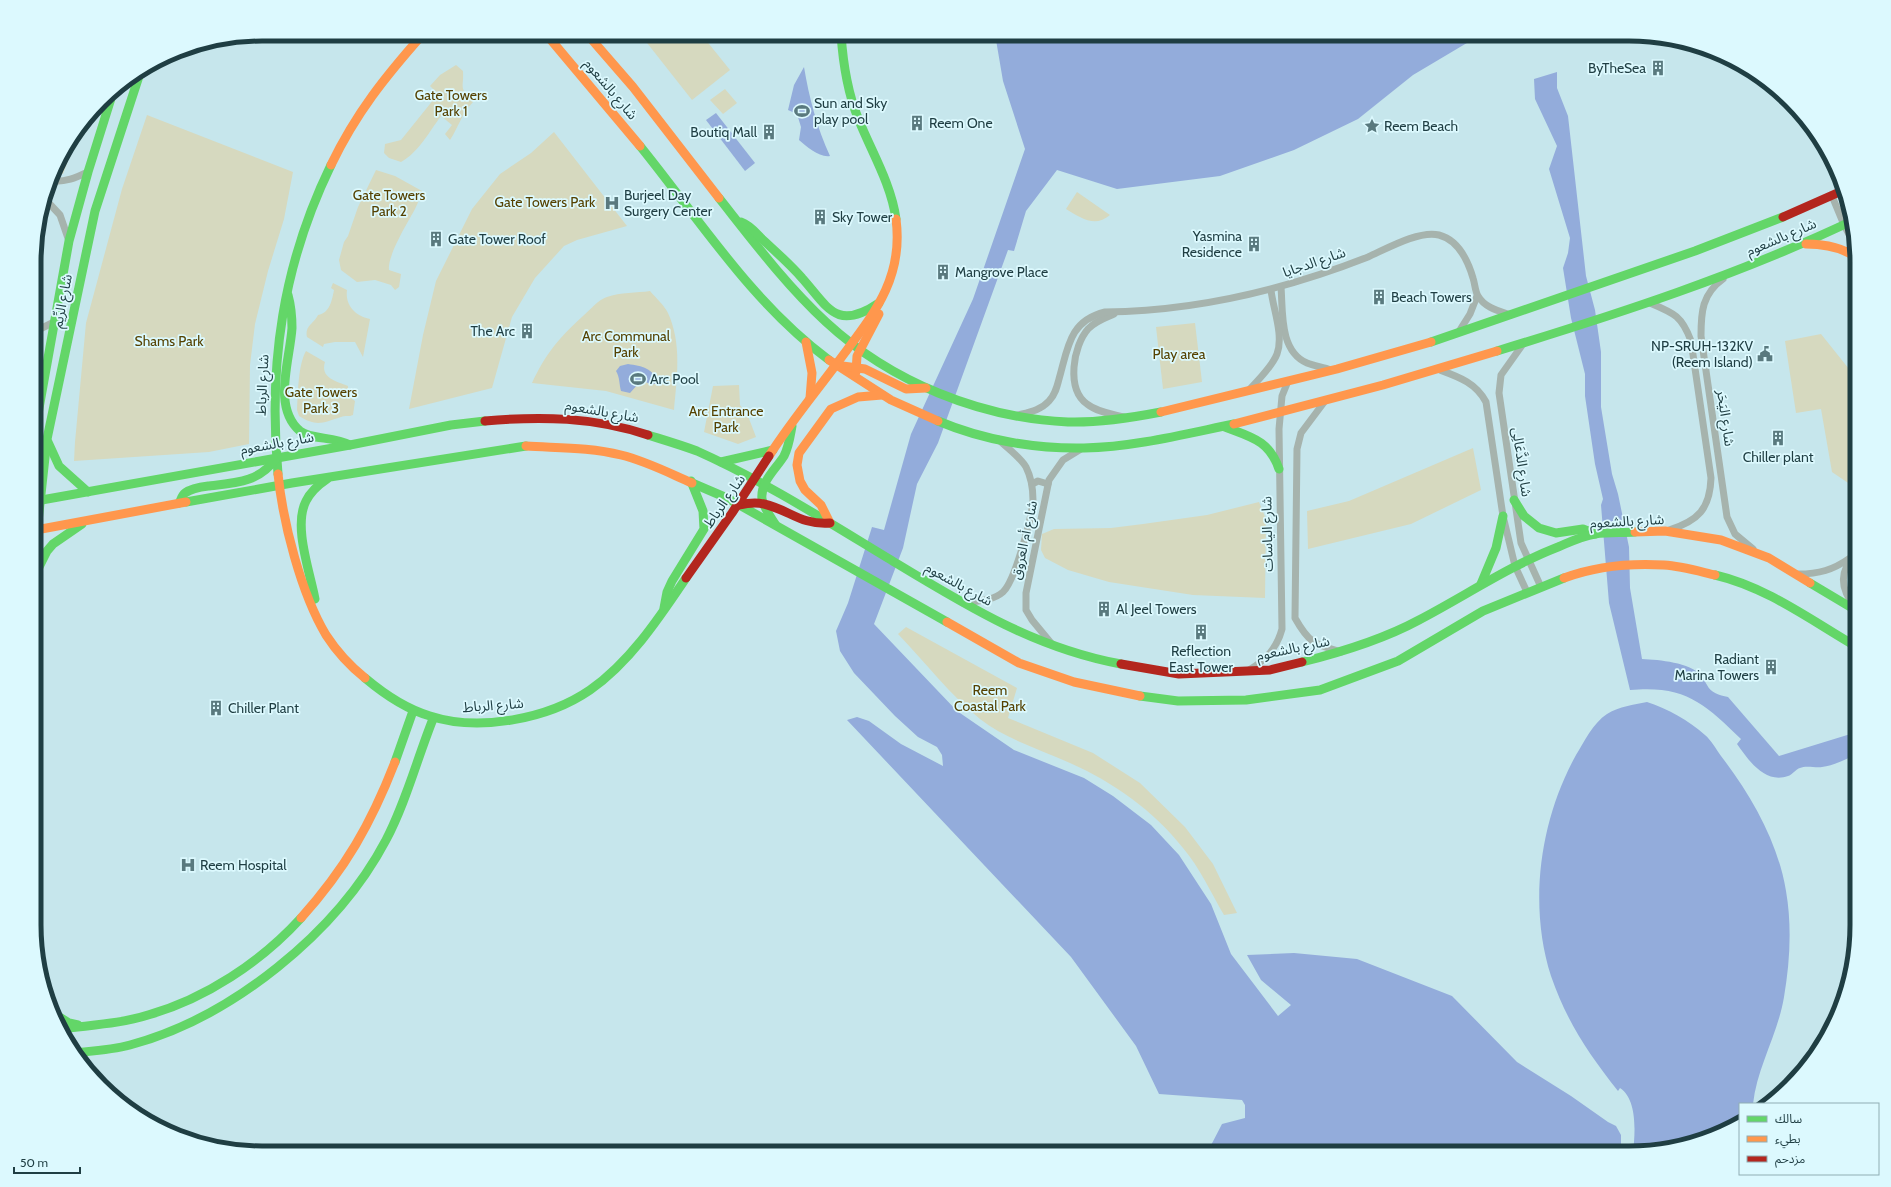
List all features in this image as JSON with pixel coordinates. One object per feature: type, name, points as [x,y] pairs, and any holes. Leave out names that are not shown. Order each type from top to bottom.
[{"type":"main road","name":"شارع الرباط","points":[[417,41],[364,105],[336,154],[313,208],[287,292],[274,387],[275,437],[283,503],[296,560],[320,623],[330,641],[364,678],[413,711],[433,719],[454,722],[502,722],[536,716],[557,708],[589,690],[619,666],[664,611],[756,480],[773,450],[835,365],[872,318],[881,302],[895,265],[897,232],[895,210],[882,169],[874,156],[850,98],[843,61],[842,41]]},
{"type":"main road","name":"شارع بالشعوم","points":[[552,41],[618,118],[755,292],[806,342],[835,365],[882,396],[937,421],[998,439],[1050,446],[1084,448],[1118,446],[1225,427],[1325,402],[1440,370],[1650,303],[1731,274],[1847,224]]},
{"type":"main road","name":"شارع بالشعوم","points":[[594,41],[618,66],[736,220],[798,295],[822,319],[851,344],[895,372],[926,388],[965,404],[1014,416],[1069,422],[1103,422],[1174,409],[1331,370],[1418,346],[1626,276],[1781,217],[1838,193]]},
{"type":"main road","name":"شارع الرِّيم","points":[[41,480],[47,439],[95,211],[138,79]]},
{"type":"main road","name":"شارع الرِّيم","points":[[41,378],[54,322],[69,240],[110,102]]},
{"type":"main road","points":[[736,220],[745,223],[793,269],[810,287],[819,300],[838,314],[852,316],[864,313],[881,302]]},
{"type":"main road","points":[[1800,244],[1819,244],[1837,247],[1850,255]]},
{"type":"main road","points":[[287,292],[291,302],[292,314],[285,401],[289,419],[292,424],[306,435],[338,438],[350,445]]},
{"type":"main road","points":[[865,386],[858,376],[855,367],[856,358],[860,349],[873,330],[880,311],[881,302]]},
{"type":"main road","points":[[806,342],[812,373],[810,400]]},
{"type":"main road","points":[[835,365],[855,367],[871,372],[906,389],[926,388]]},
{"type":"main road","points":[[739,505],[753,502],[770,504],[806,523],[822,525],[830,523],[821,504],[805,490],[800,481],[797,465],[799,453],[831,409],[858,397],[882,396]]},
{"type":"main road","name":"شارع بالشعوم","points":[[41,500],[350,445],[451,425],[518,418],[550,417],[622,426],[657,436],[721,462],[756,480],[830,523],[962,603],[1018,632],[1096,659],[1179,674],[1270,670],[1341,652],[1394,632],[1419,620],[1515,566],[1565,544],[1595,534],[1665,532],[1721,540],[1769,558],[1798,574],[1850,607]]},
{"type":"main road","points":[[778,527],[764,508],[761,494],[764,486],[790,444],[792,424]]},
{"type":"main road","points":[[1225,427],[1262,441],[1270,448],[1276,457],[1279,469]]},
{"type":"main road","points":[[47,439],[59,466],[88,492]]},
{"type":"main road","points":[[41,529],[333,476],[522,446],[591,450],[620,455],[646,463],[691,481],[739,505],[1019,663],[1074,682],[1129,694],[1178,701],[1246,700],[1320,690],[1366,675],[1398,661],[1483,611],[1527,592],[1572,575],[1599,567],[1646,564],[1665,565],[1717,575],[1765,593],[1850,643]]},
{"type":"main road","points":[[721,462],[773,450]]},
{"type":"main road","points":[[178,503],[184,493],[194,489],[256,477],[274,465],[277,457]]},
{"type":"main road","points":[[320,623],[301,532],[300,519],[304,504],[310,493],[320,483],[333,476]]},
{"type":"main road","points":[[664,611],[667,592],[672,581],[704,530],[705,520],[701,503],[691,481]]},
{"type":"main road","points":[[1514,500],[1524,516],[1539,528],[1556,533],[1583,529],[1595,534]]},
{"type":"main road","points":[[1481,584],[1496,548],[1503,516]]},
{"type":"main road","points":[[41,562],[46,551],[53,544],[89,520]]},
{"type":"main road","points":[[67,1028],[127,1020],[159,1012],[171,1007],[224,981],[258,958],[280,939],[322,895],[359,840],[390,775],[413,711]]},
{"type":"main road","points":[[81,1052],[138,1043],[175,1029],[226,1003],[271,972],[320,930],[360,883],[386,840],[411,779],[433,719]]},
{"type":"main road","points":[[62,1018],[69,1023],[82,1026]]},
{"type":"main road","points":[[83,1055],[88,1052]]},
{"type":"street","points":[[57,181],[72,180],[88,172]]},
{"type":"street","points":[[1832,196],[1846,220]]},
{"type":"street","points":[[49,204],[60,215],[69,240]]},
{"type":"street","name":"شارع الدجايا","points":[[1014,416],[1040,408],[1051,400],[1056,390],[1071,339],[1079,326],[1095,315],[1105,312],[1202,304],[1271,290],[1362,259],[1418,236],[1438,235],[1446,238],[1458,246],[1469,265],[1478,296]]},
{"type":"street","name":"شارع اليَحَر","points":[[1731,274],[1713,287],[1705,301],[1701,318],[1700,336],[1727,517],[1735,534],[1746,545],[1769,558]]},
{"type":"street","points":[[1281,287],[1285,331],[1292,351],[1307,362],[1331,370]]},
{"type":"street","points":[[1249,390],[1274,361],[1277,354],[1279,343],[1271,290]]},
{"type":"street","points":[[1458,333],[1470,314],[1478,296],[1492,308],[1512,315]]},
{"type":"street","name":"شارع اليَحَر","points":[[1650,303],[1678,317],[1686,326],[1691,341],[1711,478],[1710,495],[1705,507],[1695,518],[1683,526],[1665,532]]},
{"type":"street","name":"شارع الدجايا","points":[[1118,312],[1098,320],[1084,334],[1080,342],[1073,373],[1073,383],[1076,392],[1087,404],[1104,412],[1126,418]]},
{"type":"street","points":[[41,328],[54,322]]},
{"type":"street","name":"شارع الدَّعَالِى","points":[[1522,344],[1506,366],[1501,375],[1499,384],[1521,543],[1541,587]]},
{"type":"street","name":"شارع الدَّعَالِى","points":[[1440,370],[1461,377],[1474,386],[1482,394],[1486,402],[1503,516],[1515,566],[1527,592]]},
{"type":"street","name":"شارع الياسات","points":[[1246,672],[1267,657],[1279,641],[1282,629],[1279,469],[1280,413],[1282,396],[1288,381]]},
{"type":"street","name":"شارع الياسات","points":[[1325,402],[1301,433],[1297,449],[1295,618],[1305,635],[1317,645],[1341,652]]},
{"type":"street","name":"شارع أم العروق","points":[[962,603],[984,600],[998,596],[1008,586],[1018,563],[1030,516],[1033,501],[1032,484],[1026,467],[998,439]]},
{"type":"street","name":"شارع أم العروق","points":[[1053,645],[1032,620],[1026,610],[1026,593],[1049,480],[1063,460],[1084,448]]},
{"type":"street","points":[[1032,484],[1038,481],[1048,484]]},
{"type":"street","points":[[1798,574],[1822,573],[1838,567],[1850,558]]},
{"type":"street","points":[[1850,559],[1845,569],[1843,582],[1846,594],[1850,600]]},
{"type":"green space","points":[[646,41],[707,41],[730,70],[692,100]]},
{"type":"green space","name":"Gate Towers Park 1","points":[[456,65],[463,71],[463,87],[465,93],[473,102],[463,116],[450,140],[445,134],[452,125],[441,116],[423,141],[407,158],[401,162],[389,158],[384,153],[385,144],[401,140],[438,94],[430,86],[440,75]]},
{"type":"green space","points":[[725,89],[737,103],[723,114],[710,100]]},
{"type":"green space","name":"Shams Park","points":[[147,115],[293,172],[284,219],[268,271],[255,324],[250,365],[249,444],[209,452],[74,461],[86,323],[122,189]]},
{"type":"green space","name":"Gate Towers Park","points":[[554,132],[627,226],[577,240],[564,246],[535,278],[512,317],[492,388],[409,409],[423,335],[436,281],[472,209],[500,174],[531,153]]},
{"type":"green space","points":[[73,148],[63,174],[60,173]]},
{"type":"green space","name":"Gate Towers Park 2","points":[[376,170],[395,176],[422,191],[416,207],[391,256],[389,270],[401,274],[399,287],[395,290],[391,285],[375,280],[357,282],[341,270],[339,260],[344,242],[348,236],[358,207]]},
{"type":"green space","points":[[1077,192],[1110,215],[1099,221],[1093,221],[1077,216],[1066,209]]},
{"type":"green space","name":"Gate Towers Park 3","points":[[333,283],[347,290],[349,305],[352,309],[365,318],[370,319],[363,357],[355,342],[335,342],[324,344],[323,347],[307,337],[308,327],[318,315],[325,312],[330,306],[334,290],[331,288]]},
{"type":"green space","name":"Arc Communal Park","points":[[650,291],[668,313],[675,337],[677,361],[674,410],[606,391],[532,383],[542,363],[554,346],[598,302],[612,295]]},
{"type":"green space","name":"Play area","points":[[1195,323],[1202,382],[1163,389],[1156,327]]},
{"type":"green space","points":[[1821,334],[1850,370],[1850,484],[1832,472],[1821,409],[1796,413],[1785,341]]},
{"type":"green space","name":"Gate Towers Park 3","points":[[306,351],[325,362],[325,372],[330,378],[348,386],[348,396],[355,401],[353,415],[342,416],[320,423],[310,422],[299,416],[297,410],[299,379],[301,364]]},
{"type":"green space","name":"Arc Entrance Park","points":[[739,385],[740,405],[748,416],[756,437],[738,444],[704,432],[713,386]]},
{"type":"green space","points":[[1473,448],[1481,490],[1411,524],[1308,549],[1307,511],[1349,501]]},
{"type":"green space","points":[[1259,502],[1266,519],[1265,598],[1193,595],[1109,582],[1068,570],[1045,558],[1041,550],[1042,534],[1054,529],[1111,528],[1143,524],[1207,515]]},
{"type":"green space","name":"Reem Coastal Park","points":[[906,627],[1017,688],[1008,718],[1093,753],[1140,783],[1185,827],[1213,864],[1237,913],[1224,915],[1200,872],[1183,848],[1159,822],[1132,799],[1102,779],[1059,758],[1001,733],[969,710],[898,634]]},
{"type":"water","points":[[996,41],[1470,41],[1413,75],[1358,119],[1294,150],[1220,176],[1117,189],[1057,170],[1026,211],[1014,251],[1008,250],[938,443],[917,484],[903,548],[874,624],[957,711],[1014,750],[1084,778],[1113,796],[1151,825],[1179,855],[1211,904],[1231,954],[1278,1016],[1291,1005],[1261,980],[1247,955],[1294,953],[1357,959],[1452,996],[1517,1062],[1616,1126],[1621,1135],[1621,1146],[1211,1146],[1222,1124],[1245,1118],[1245,1105],[1242,1100],[1159,1094],[1136,1046],[1071,957],[847,720],[857,717],[869,721],[901,744],[943,766],[942,755],[937,747],[918,737],[895,716],[854,673],[840,651],[836,631],[848,603],[872,527],[884,530],[911,434],[973,299],[1025,149],[1003,81]]},
{"type":"water","name":"Sun and Sky play pool","points":[[804,67],[814,112],[830,156],[818,154],[799,140],[801,127],[797,114],[788,110],[794,85]]},
{"type":"water","points":[[1557,72],[1557,88],[1568,116],[1586,276],[1595,310],[1601,352],[1601,407],[1612,474],[1618,494],[1629,547],[1630,588],[1642,659],[1674,663],[1696,671],[1702,676],[1713,692],[1728,697],[1779,756],[1850,734],[1850,757],[1840,762],[1822,767],[1802,767],[1788,776],[1780,778],[1772,777],[1765,774],[1752,764],[1737,744],[1741,739],[1716,715],[1704,706],[1680,694],[1665,690],[1630,690],[1609,603],[1601,505],[1603,499],[1595,464],[1585,396],[1585,374],[1571,318],[1563,268],[1568,253],[1570,238],[1549,169],[1557,146],[1535,99],[1534,79]]},
{"type":"water","points":[[716,113],[755,163],[745,171],[706,120]]},
{"type":"water","name":"Arc Pool","points":[[628,364],[647,369],[653,374],[657,383],[651,385],[646,382],[639,383],[630,393],[621,391],[616,371],[620,366]]},
{"type":"water","points":[[1647,702],[1663,708],[1692,724],[1707,737],[1732,771],[1753,803],[1777,855],[1786,891],[1790,931],[1786,984],[1781,1011],[1755,1090],[1753,1103],[1739,1103],[1739,1117],[1714,1129],[1672,1142],[1643,1146],[1633,1146],[1635,1127],[1633,1109],[1626,1093],[1620,1088],[1618,1091],[1588,1050],[1571,1023],[1557,993],[1544,948],[1540,920],[1539,892],[1541,863],[1546,835],[1564,780],[1576,755],[1597,722],[1612,711]]},
{"type":"traffic: fast","points":[[842,41],[844,66],[851,98],[890,193],[896,219]]},
{"type":"traffic: fast","points":[[41,494],[47,439],[95,211],[138,79]]},
{"type":"traffic: fast","points":[[41,397],[69,241],[88,172],[110,102]]},
{"type":"traffic: fast","points":[[640,146],[728,259],[751,286],[801,337],[829,360]]},
{"type":"traffic: fast","points":[[278,474],[275,433],[275,393],[283,315],[290,277],[301,240],[331,165]]},
{"type":"traffic: fast","points":[[719,198],[757,246],[811,308],[851,343],[908,379],[938,393],[970,404],[1002,413],[1035,419],[1068,422],[1091,422],[1161,412]]},
{"type":"traffic: fast","points":[[1431,342],[1695,251],[1783,217]]},
{"type":"traffic: fast","points":[[741,222],[753,229],[788,263],[826,306],[834,312],[843,315],[852,315],[864,311],[879,303]]},
{"type":"traffic: fast","points":[[1497,351],[1632,308],[1721,276],[1809,241],[1847,223]]},
{"type":"traffic: fast","points":[[288,295],[292,328],[285,382],[287,409],[292,421],[300,431],[305,434],[337,440],[350,445]]},
{"type":"traffic: fast","points":[[41,500],[350,445],[451,425],[485,421]]},
{"type":"traffic: fast","points":[[938,421],[955,428],[991,438],[1028,445],[1066,448],[1103,447],[1141,443],[1234,424]]},
{"type":"traffic: fast","points":[[775,524],[764,506],[762,499],[763,487],[786,452],[792,426]]},
{"type":"traffic: fast","points":[[1225,427],[1258,441],[1270,452],[1279,469]]},
{"type":"traffic: fast","points":[[648,435],[697,451],[721,462],[817,515],[942,591],[999,622],[1058,647],[1089,657],[1121,664]]},
{"type":"traffic: fast","points":[[48,442],[59,466],[88,492]]},
{"type":"traffic: fast","points":[[186,502],[292,483],[526,446]]},
{"type":"traffic: fast","points":[[721,462],[773,450]]},
{"type":"traffic: fast","points":[[179,503],[182,496],[188,491],[247,480],[263,472],[277,457]]},
{"type":"traffic: fast","points":[[315,599],[302,536],[302,511],[310,494],[327,479]]},
{"type":"traffic: fast","points":[[664,608],[667,592],[672,581],[704,529],[703,511],[691,481]]},
{"type":"traffic: fast","points":[[692,483],[727,498],[947,622]]},
{"type":"traffic: fast","points":[[1514,500],[1524,516],[1539,528],[1556,533],[1583,529],[1595,534]]},
{"type":"traffic: fast","points":[[1481,584],[1496,548],[1503,516]]},
{"type":"traffic: fast","points":[[41,563],[47,551],[53,544],[82,524]]},
{"type":"traffic: fast","points":[[1302,662],[1347,650],[1391,634],[1436,611],[1522,563],[1576,539],[1600,533],[1635,532]]},
{"type":"traffic: fast","points":[[1715,575],[1734,580],[1771,596],[1850,643]]},
{"type":"traffic: fast","points":[[365,678],[380,690],[404,705],[421,713],[449,721],[470,723],[513,720],[554,709],[573,700],[605,679],[631,653],[654,624],[686,578]]},
{"type":"traffic: fast","points":[[1140,696],[1178,701],[1246,700],[1320,690],[1398,661],[1483,611],[1564,578]]},
{"type":"traffic: fast","points":[[1810,583],[1850,607]]},
{"type":"traffic: fast","points":[[395,762],[413,711]]},
{"type":"traffic: fast","points":[[81,1052],[130,1045],[168,1032],[206,1015],[242,993],[278,967],[310,939],[340,907],[365,874],[386,840],[405,796],[433,719]]},
{"type":"traffic: fast","points":[[67,1028],[137,1018],[169,1008],[190,999],[211,989],[250,964],[301,918]]},
{"type":"traffic: fast","points":[[62,1019],[69,1023],[78,1025]]},
{"type":"traffic: slow","points":[[331,165],[361,112],[372,96],[417,41]]},
{"type":"traffic: slow","points":[[552,41],[640,146]]},
{"type":"traffic: slow","points":[[593,41],[633,87],[719,198]]},
{"type":"traffic: slow","points":[[769,456],[794,420],[863,329],[883,296],[895,261],[897,241],[896,219]]},
{"type":"traffic: slow","points":[[1806,244],[1833,247],[1850,254]]},
{"type":"traffic: slow","points":[[856,372],[857,356],[879,314]]},
{"type":"traffic: slow","points":[[806,342],[812,373],[810,398]]},
{"type":"traffic: slow","points":[[1161,412],[1337,369],[1431,342]]},
{"type":"traffic: slow","points":[[1234,424],[1383,385],[1497,351]]},
{"type":"traffic: slow","points":[[829,360],[891,400],[938,421]]},
{"type":"traffic: slow","points":[[835,365],[865,369],[906,389],[926,388]]},
{"type":"traffic: slow","points":[[830,523],[821,505],[805,490],[800,481],[797,465],[799,453],[831,409],[858,397],[882,395]]},
{"type":"traffic: slow","points":[[526,446],[585,449],[609,452],[648,464],[692,483]]},
{"type":"traffic: slow","points":[[278,474],[284,514],[294,557],[301,579],[317,618],[330,641],[354,669],[365,678]]},
{"type":"traffic: slow","points":[[41,529],[186,502]]},
{"type":"traffic: slow","points":[[1635,532],[1665,531],[1721,540],[1769,558],[1810,583]]},
{"type":"traffic: slow","points":[[1564,578],[1601,568],[1639,564],[1677,566],[1715,575]]},
{"type":"traffic: slow","points":[[947,622],[1019,663],[1074,682],[1140,696]]},
{"type":"traffic: slow","points":[[301,918],[331,882],[356,845],[376,806],[395,762]]},
{"type":"traffic: jam","points":[[1783,217],[1838,192]]},
{"type":"traffic: jam","points":[[485,421],[506,419],[567,419],[608,425],[648,435]]},
{"type":"traffic: jam","points":[[686,578],[732,513],[769,456]]},
{"type":"traffic: jam","points":[[739,505],[752,503],[764,504],[811,522],[830,523]]},
{"type":"traffic: jam","points":[[1121,664],[1179,674],[1270,670],[1302,662]]},
{"type":"place","name":"ByTheSea","points":[[1658,68]]},
{"type":"place","name":"Sun and Sky play pool","points":[[802,111]]},
{"type":"place","name":"Reem One","points":[[917,123]]},
{"type":"place","name":"Reem Beach","points":[[1372,126]]},
{"type":"place","name":"Boutiq Mall","points":[[769,132]]},
{"type":"place","name":"Burjeel Day Surgery Center","points":[[612,203]]},
{"type":"place","name":"Sky Tower","points":[[820,217]]},
{"type":"place","name":"Gate Tower Roof","points":[[436,239]]},
{"type":"place","name":"Yasmina Residence","points":[[1254,244]]},
{"type":"place","name":"Mangrove Place","points":[[943,272]]},
{"type":"place","name":"Beach Towers","points":[[1379,297]]},
{"type":"place","name":"The Arc","points":[[527,331]]},
{"type":"place","name":"NP-SRUH-132KV (Reem Island)","points":[[1765,354]]},
{"type":"place","name":"Arc Pool","points":[[638,379]]},
{"type":"place","name":"Chiller plant","points":[[1778,438]]},
{"type":"place","name":"Al Jeel Towers","points":[[1104,609]]},
{"type":"place","name":"Reflection East Tower","points":[[1201,632]]},
{"type":"place","name":"Radiant Marina Towers","points":[[1771,667]]},
{"type":"place","name":"Chiller Plant","points":[[216,708]]},
{"type":"place","name":"Reem Hospital","points":[[188,865]]}]
